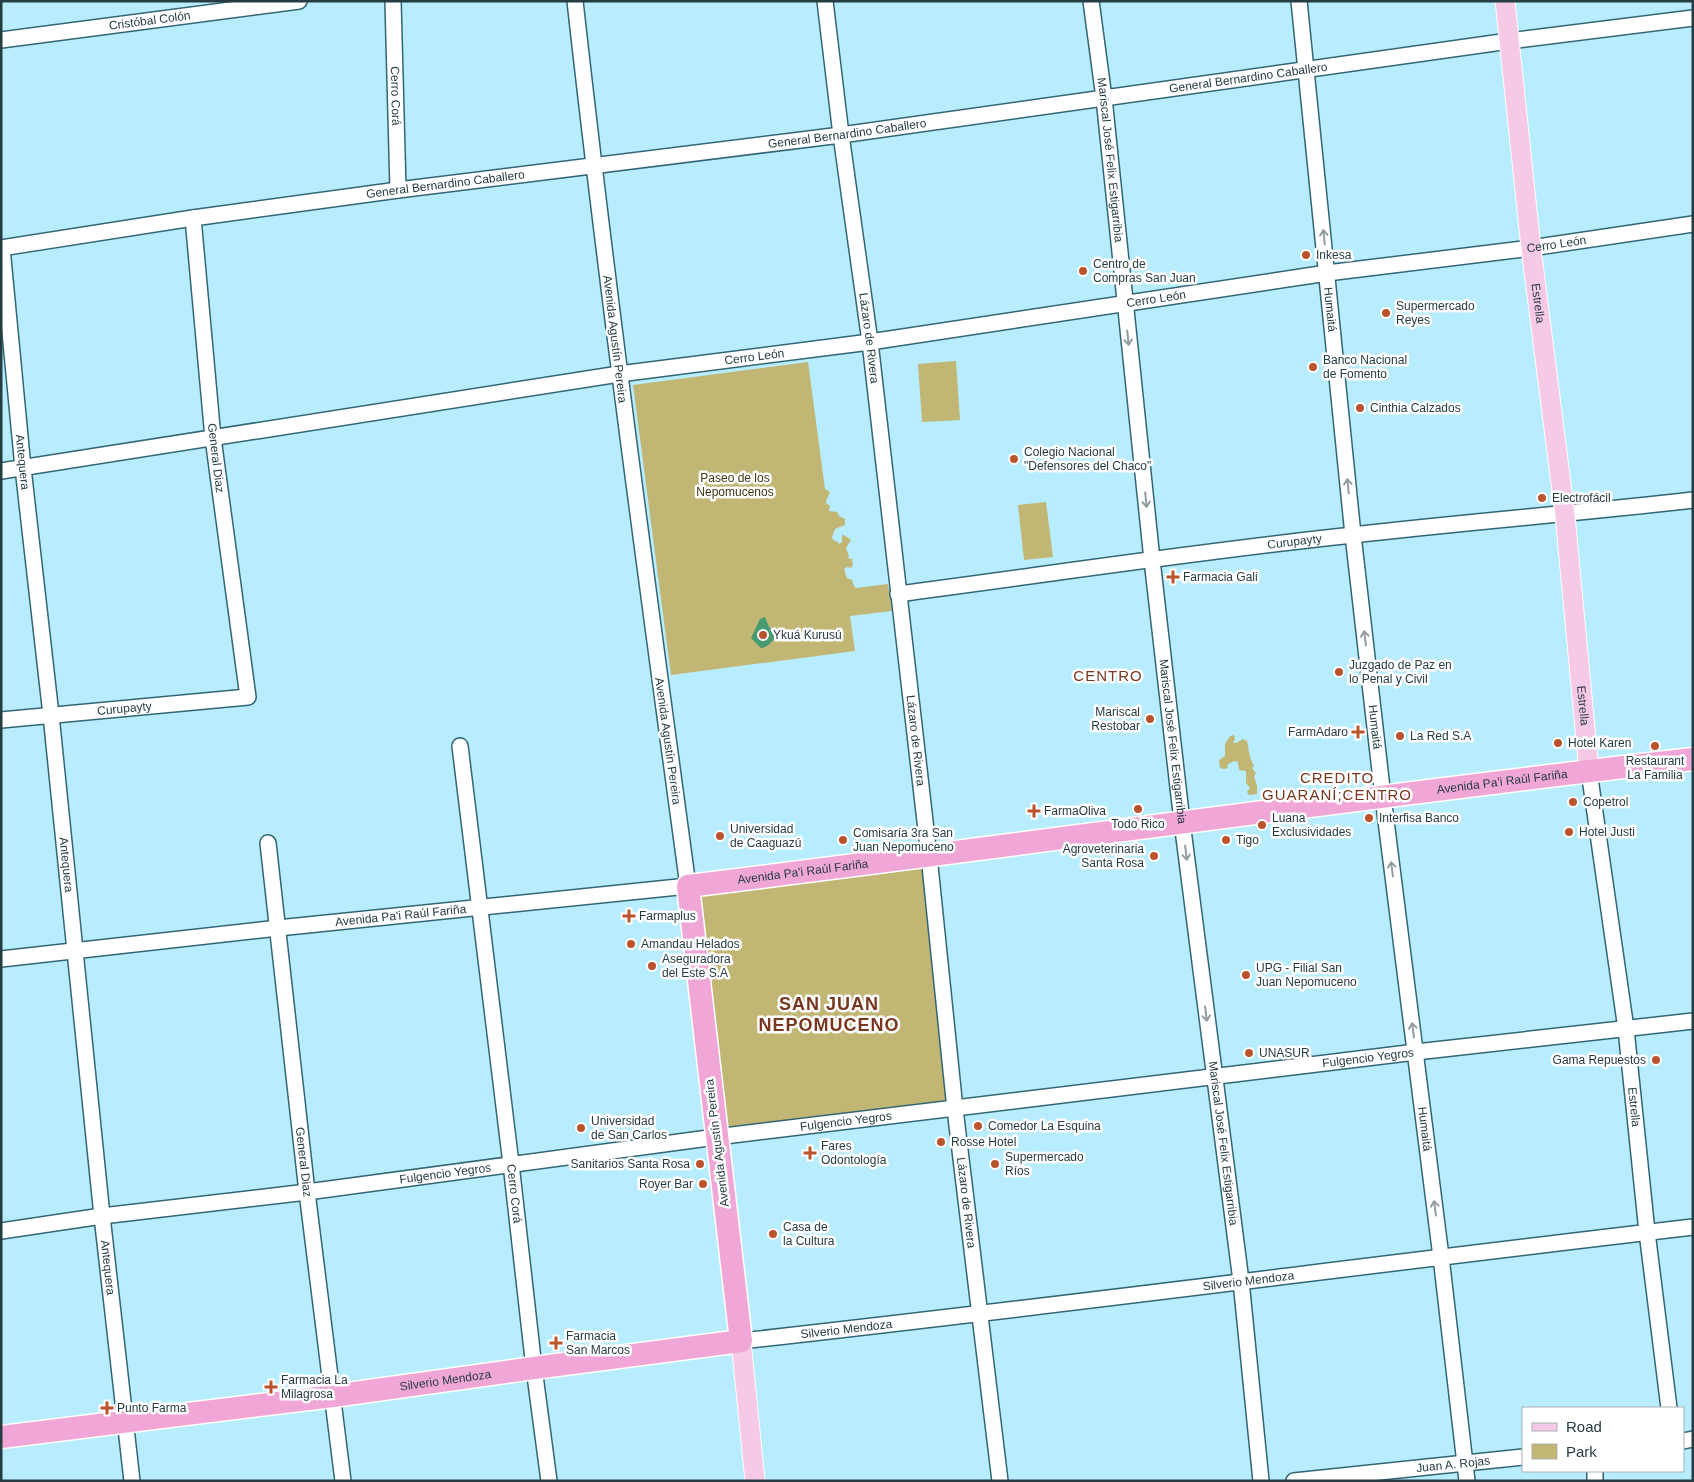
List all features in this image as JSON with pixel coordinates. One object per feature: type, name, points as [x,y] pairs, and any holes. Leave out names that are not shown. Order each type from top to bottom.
[{"type":"highway","name":"Avenida Pa'i Raúl Fariña","points":[[688,886],[1182,822],[1589,771],[1693,760]]},
{"type":"highway","name":"Avenida Agustín Pereira","points":[[688,886],[716,1137],[742,1341]]},
{"type":"highway","name":"Silverio Mendoza","points":[[1,1437],[333,1396],[742,1341]]},
{"type":"main road","name":"Estrella","points":[[1505,1],[1532,248],[1565,515],[1589,771]]},
{"type":"main road","name":"Avenida Agustín Pereira","points":[[742,1341],[755,1481]]},
{"type":"street","name":"Cristóbal Colón","points":[[1,40],[189,8],[299,1]]},
{"type":"street","name":"Cerro Corá","points":[[393,1],[398,190]]},
{"type":"street","name":"Avenida Agustín Pereira","points":[[575,1],[619,374],[688,886]]},
{"type":"street","name":"Lázaro de Rivera","points":[[825,1],[841,135],[870,342],[929,856],[955,1109],[1000,1481]]},
{"type":"street","name":"Mariscal José Felix Estigarribia","points":[[1090,1],[1104,98],[1152,560],[1182,822],[1241,1281],[1261,1481]]},
{"type":"street","name":"Humaitá","points":[[1299,1],[1353,535],[1383,797],[1416,1052],[1467,1481]]},
{"type":"street","name":"General Bernardino Caballero","points":[[1,248],[193,218],[398,190],[841,135],[1509,40],[1693,18]]},
{"type":"street","name":"General Diaz","points":[[193,218],[213,438],[248,697]]},
{"type":"street","name":"Cerro León","points":[[1,471],[619,374],[870,342],[1328,273],[1532,248],[1693,224]]},
{"type":"street","name":"Antequera","points":[[1,248],[76,950],[102,1216],[132,1481]]},
{"type":"street","name":"Curupayty","points":[[898,594],[1353,535],[1565,515],[1693,500]]},
{"type":"street","name":"Curupayty","points":[[1,720],[248,697]]},
{"type":"street","name":"Cerro Corá","points":[[460,746],[534,1368],[550,1481]]},
{"type":"street","name":"Estrella","points":[[1589,771],[1626,1029],[1647,1232],[1669,1407]]},
{"type":"street","name":"General Diaz","points":[[268,843],[307,1192],[343,1481]]},
{"type":"street","name":"Avenida Pa'i Raúl Fariña","points":[[1,959],[278,928],[688,886]]},
{"type":"street","name":"Fulgencio Yegros","points":[[1,1231],[102,1216],[307,1192],[716,1137],[1416,1052],[1693,1021]]},
{"type":"street","name":"Silverio Mendoza","points":[[742,1341],[979,1315],[1241,1281],[1693,1227]]},
{"type":"street","name":"Juan A. Rojas","points":[[1294,1481],[1522,1457]]},
{"type":"green space","points":[[956,361],[960,420],[922,422],[918,364]]},
{"type":"green space","name":"Paseo de los Nepomucenos","points":[[808,362],[825,489],[830,492],[826,503],[830,506],[829,511],[837,512],[839,516],[845,519],[845,525],[835,529],[832,537],[833,540],[839,544],[842,542],[842,535],[844,535],[851,540],[846,548],[848,558],[852,559],[853,565],[851,568],[847,567],[844,569],[847,578],[852,580],[856,588],[888,584],[892,611],[850,616],[855,651],[671,675],[633,385]]},
{"type":"green space","points":[[1046,502],[1053,557],[1024,560],[1018,505]]},
{"type":"green space","points":[[1234,735],[1233,743],[1243,739],[1247,741],[1254,766],[1252,768],[1256,773],[1254,776],[1257,794],[1249,795],[1247,792],[1250,788],[1246,783],[1246,771],[1239,770],[1238,762],[1234,761],[1227,765],[1228,768],[1220,768],[1219,760],[1225,756],[1225,744],[1230,736]]},
{"type":"green space","points":[[927,858],[953,1108],[719,1135],[690,888]]},
{"type":"shaded area","points":[[765,617],[769,627],[776,634],[766,647],[761,648],[751,638],[760,619]]},
{"type":"place","name":"Inkesa","points":[[1306,255]]},
{"type":"place","name":"Centro de Compras San Juan","points":[[1083,271]]},
{"type":"place","name":"Supermercado Reyes","points":[[1386,313]]},
{"type":"place","name":"Banco Nacional de Fomento","points":[[1313,367]]},
{"type":"place","name":"Cinthia Calzados","points":[[1360,408]]},
{"type":"place","name":"Colegio Nacional \"Defensores del Chaco\"","points":[[1014,459]]},
{"type":"place","name":"Electrofácil","points":[[1542,498]]},
{"type":"place","name":"Farmacia Gali","points":[[1173,577]]},
{"type":"place","name":"Ykuá Kurusú","points":[[763,635]]},
{"type":"place","name":"Juzgado de Paz en lo Penal y Civil","points":[[1339,672]]},
{"type":"place","name":"Mariscal Restobar","points":[[1150,719]]},
{"type":"place","name":"FarmAdaro","points":[[1358,732]]},
{"type":"place","name":"La Red S.A","points":[[1400,736]]},
{"type":"place","name":"Hotel Karen","points":[[1558,743]]},
{"type":"place","name":"Restaurant La Familia","points":[[1655,746]]},
{"type":"place","name":"Copetrol","points":[[1573,802]]},
{"type":"place","name":"Todo Rico","points":[[1138,809]]},
{"type":"place","name":"FarmaOliva","points":[[1034,811]]},
{"type":"place","name":"Interfisa Banco","points":[[1369,818]]},
{"type":"place","name":"Luana Exclusividades","points":[[1262,825]]},
{"type":"place","name":"Hotel Justi","points":[[1569,832]]},
{"type":"place","name":"Universidad de Caaguazú","points":[[720,836]]},
{"type":"place","name":"Comisaría 3ra San Juan Nepomuceno","points":[[843,840]]},
{"type":"place","name":"Tigo","points":[[1226,840]]},
{"type":"place","name":"Agroveterinaria Santa Rosa","points":[[1154,856]]},
{"type":"place","name":"Farmaplus","points":[[629,916]]},
{"type":"place","name":"Amandau Helados","points":[[631,944]]},
{"type":"place","name":"Aseguradora del Este S.A","points":[[652,966]]},
{"type":"place","name":"UPG - Filial San Juan Nepomuceno","points":[[1246,975]]},
{"type":"place","name":"UNASUR","points":[[1249,1053]]},
{"type":"place","name":"Gama Repuestos","points":[[1656,1060]]},
{"type":"place","name":"Comedor La Esquina","points":[[978,1126]]},
{"type":"place","name":"Universidad de San Carlos","points":[[581,1128]]},
{"type":"place","name":"Rosse Hotel","points":[[941,1142]]},
{"type":"place","name":"Fares Odontología","points":[[810,1153]]},
{"type":"place","name":"Sanitarios Santa Rosa","points":[[700,1164]]},
{"type":"place","name":"Supermercado Ríos","points":[[995,1164]]},
{"type":"place","name":"Royer Bar","points":[[703,1184]]},
{"type":"place","name":"Casa de la Cultura","points":[[773,1234]]},
{"type":"place","name":"Farmacia San Marcos","points":[[556,1343]]},
{"type":"place","name":"Farmacia La Milagrosa","points":[[271,1387]]},
{"type":"place","name":"Punto Farma","points":[[107,1408]]},
{"type":"district","name":"CENTRO","points":[[1108,676]]},
{"type":"district","name":"CREDITO GUARANÍ;CENTRO","points":[[1337,786]]},
{"type":"district","name":"SAN JUAN NEPOMUCENO","points":[[829,1014]]}]
